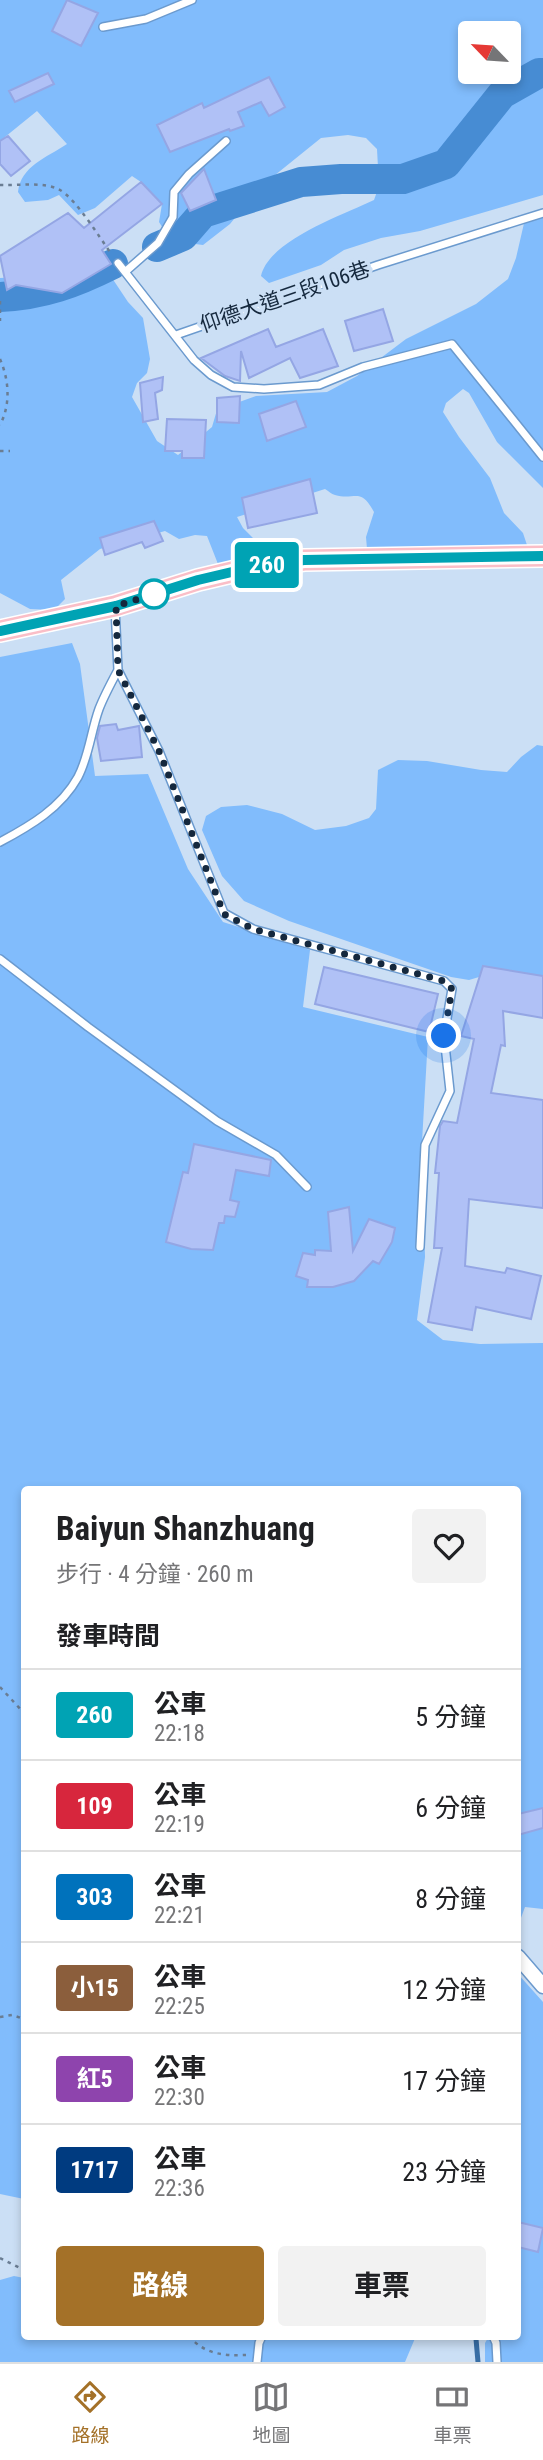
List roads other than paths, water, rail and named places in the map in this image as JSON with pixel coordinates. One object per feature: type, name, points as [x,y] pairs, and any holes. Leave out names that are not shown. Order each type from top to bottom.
[{"type":"main road","points":[[0,632],[116,606],[198,580],[253,567],[304,560],[543,556]]},
{"type":"street","points":[[521,1960],[543,1986]]},
{"type":"lane","points":[[103,27],[146,19],[192,0]]},
{"type":"lane","points":[[125,272],[158,243],[173,217],[174,192],[189,174],[226,141]]},
{"type":"lane","name":"仰德大道三段106巷","points":[[543,213],[378,265],[176,335],[194,360],[211,374],[233,387],[264,389],[319,385],[363,367],[452,344],[543,457]]},
{"type":"lane","points":[[118,263],[176,335]]},
{"type":"lane","points":[[116,606],[118,670],[159,751],[224,914],[253,929],[444,981],[452,989],[444,1036],[450,1091],[425,1145],[420,1247]]},
{"type":"lane","points":[[0,842],[30,826],[58,803],[77,778],[99,710],[118,670]]},
{"type":"lane","points":[[0,959],[217,1121],[276,1155],[307,1187]]},
{"type":"lane","points":[[257,2362],[261,2340]]},
{"type":"lane","points":[[495,2340],[497,2362]]},
{"type":"waterway","points":[[157,247],[183,236],[203,213],[301,182],[403,179],[446,164],[502,94],[543,73]]},
{"type":"waterway","points":[[0,297],[30,294],[58,287],[113,264]]},
{"type":"waterway","points":[[476,2340],[478,2362]]}]
